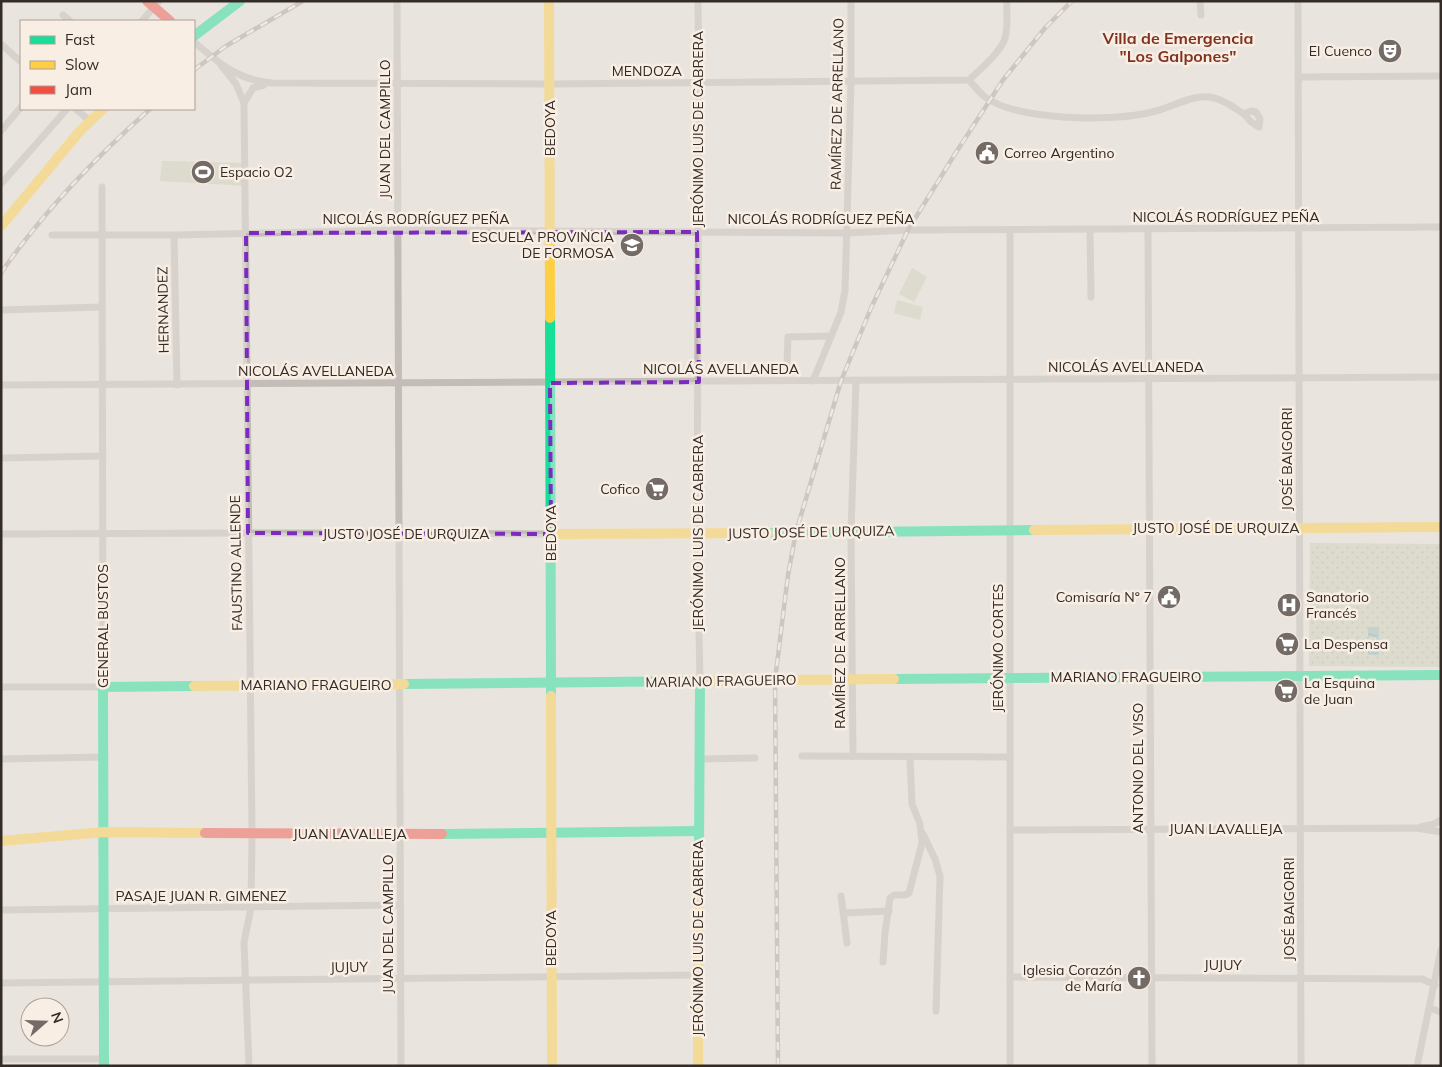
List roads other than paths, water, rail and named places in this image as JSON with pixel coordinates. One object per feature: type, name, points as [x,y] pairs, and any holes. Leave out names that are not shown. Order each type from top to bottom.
[{"type":"main road","points":[[195,35],[240,1]]},
{"type":"main road","name":"BEDOYA","points":[[549,1],[552,1066]]},
{"type":"main road","points":[[153,3],[169,20]]},
{"type":"main road","points":[[2,222],[90,121],[102,110]]},
{"type":"main road","name":"JUSTO JOSÉ DE URQUIZA","points":[[551,534],[1441,527]]},
{"type":"main road","name":"MARIANO FRAGUEIRO","points":[[103,687],[399,686],[852,679],[1441,675]]},
{"type":"main road","name":"JERÓNIMO LUIS DE CABRERA","points":[[698,1066],[700,681]]},
{"type":"main road","name":"GENERAL BUSTOS","points":[[103,687],[104,1062]]},
{"type":"main road","name":"JUAN LAVALLEJA","points":[[1,841],[104,832],[180,831],[252,834],[699,832]]},
{"type":"street","name":"JUAN DEL CAMPILLO","points":[[397,1],[401,1066]]},
{"type":"street","name":"JERÓNIMO LUIS DE CABRERA","points":[[698,1],[699,382],[696,534],[700,681]]},
{"type":"street","name":"RAMÍREZ DE ARRELLANO","points":[[813,382],[844,303],[851,81],[851,1]]},
{"type":"street","points":[[1006,1],[1004,41],[998,50],[969,80],[986,98],[1009,108],[1033,114],[1074,118],[1127,117],[1154,112],[1191,98],[1209,97],[1219,99],[1244,114]]},
{"type":"street","points":[[1200,1],[1201,15]]},
{"type":"street","name":"JOSÉ BAIGORRI","points":[[1298,1],[1302,1066]]},
{"type":"street","points":[[143,20],[153,3]]},
{"type":"street","points":[[63,16],[69,20]]},
{"type":"street","points":[[195,43],[222,65]]},
{"type":"street","points":[[1,44],[20,61]]},
{"type":"street","name":"MENDOZA","points":[[222,65],[254,82],[272,83],[550,84],[969,80]]},
{"type":"street","name":"FAUSTINO ALLENDE","points":[[222,65],[236,84],[244,103],[252,834],[252,908],[244,942],[249,1066]]},
{"type":"street","points":[[1298,77],[1441,76]]},
{"type":"street","name":"MENDOZA","points":[[244,103],[253,88],[272,83]]},
{"type":"street","points":[[1,131],[20,108]]},
{"type":"street","points":[[1,184],[66,110]]},
{"type":"street","points":[[77,110],[90,121]]},
{"type":"street","name":"GENERAL BUSTOS","points":[[102,187],[103,687]]},
{"type":"street","name":"NICOLÁS RODRÍGUEZ PEÑA","points":[[52,235],[174,235],[398,230],[847,233],[908,230],[1441,227]]},
{"type":"street","name":"JERÓNIMO CORTES","points":[[1010,230],[1010,1066]]},
{"type":"street","points":[[1090,230],[1091,297]]},
{"type":"street","name":"ANTONIO DEL VISO","points":[[1148,230],[1152,1066]]},
{"type":"street","name":"HERNANDEZ","points":[[174,235],[177,384]]},
{"type":"street","points":[[1,310],[102,307]]},
{"type":"street","points":[[787,364],[788,337],[831,336]]},
{"type":"street","name":"NICOLÁS AVELLANEDA","points":[[1,385],[813,382],[1441,377]]},
{"type":"street","name":"RAMÍREZ DE ARRELLANO","points":[[853,756],[851,531],[856,381]]},
{"type":"street","points":[[1,458],[103,456]]},
{"type":"street","name":"JUSTO JOSÉ DE URQUIZA","points":[[1,534],[551,534]]},
{"type":"street","name":"MARIANO FRAGUEIRO","points":[[1,687],[103,687]]},
{"type":"street","points":[[802,756],[1010,757]]},
{"type":"street","points":[[1,759],[103,757]]},
{"type":"street","points":[[699,759],[755,758]]},
{"type":"street","points":[[910,758],[912,804],[935,859],[940,876],[936,1011]]},
{"type":"street","points":[[1416,828],[1434,824],[1441,820]]},
{"type":"street","name":"JUAN LAVALLEJA","points":[[1010,830],[1416,828],[1441,832]]},
{"type":"street","points":[[883,962],[890,898],[894,895],[909,893],[922,843],[922,831]]},
{"type":"street","points":[[841,896],[847,943]]},
{"type":"street","name":"PASAJE JUAN R. GIMENEZ","points":[[1,910],[400,905]]},
{"type":"street","points":[[844,913],[889,911]]},
{"type":"street","points":[[1417,1066],[1441,950]]},
{"type":"street","name":"JUJUY","points":[[1,983],[698,975]]},
{"type":"street","name":"JUJUY","points":[[1010,977],[1422,979],[1435,985]]},
{"type":"street","points":[[1430,1008],[1441,1012]]},
{"type":"street","points":[[1,1059],[104,1062]]},
{"type":"water","points":[[1368,627],[1379,627],[1379,655],[1368,655],[1368,644],[1376,643],[1376,637],[1368,637]]},
{"type":"railway","points":[[195,69],[226,46],[303,1]]},
{"type":"railway","points":[[778,1066],[775,680],[788,575],[796,532],[841,381],[871,308],[908,230],[1003,80],[1045,28],[1072,1]]},
{"type":"railway","points":[[1,273],[52,207],[90,166],[149,110]]},
{"type":"place","name":"El Cuenco","points":[[1390,51]]},
{"type":"place","name":"Correo Argentino","points":[[987,153]]},
{"type":"place","name":"Espacio O2","points":[[203,172]]},
{"type":"place","name":"ESCUELA PROVINCIA DE FORMOSA","points":[[632,245]]},
{"type":"place","name":"Cofico","points":[[657,489]]},
{"type":"place","name":"Comisaría N° 7","points":[[1169,597]]},
{"type":"place","name":"Sanatorio Francés","points":[[1289,605]]},
{"type":"place","name":"La Despensa","points":[[1287,644]]},
{"type":"place","name":"La Esquina de Juan","points":[[1286,691]]},
{"type":"place","name":"Iglesia Corazón de María","points":[[1139,978]]},
{"type":"district","name":"Villa de Emergencia \"Los Galpones\"","points":[[1178,47]]}]
